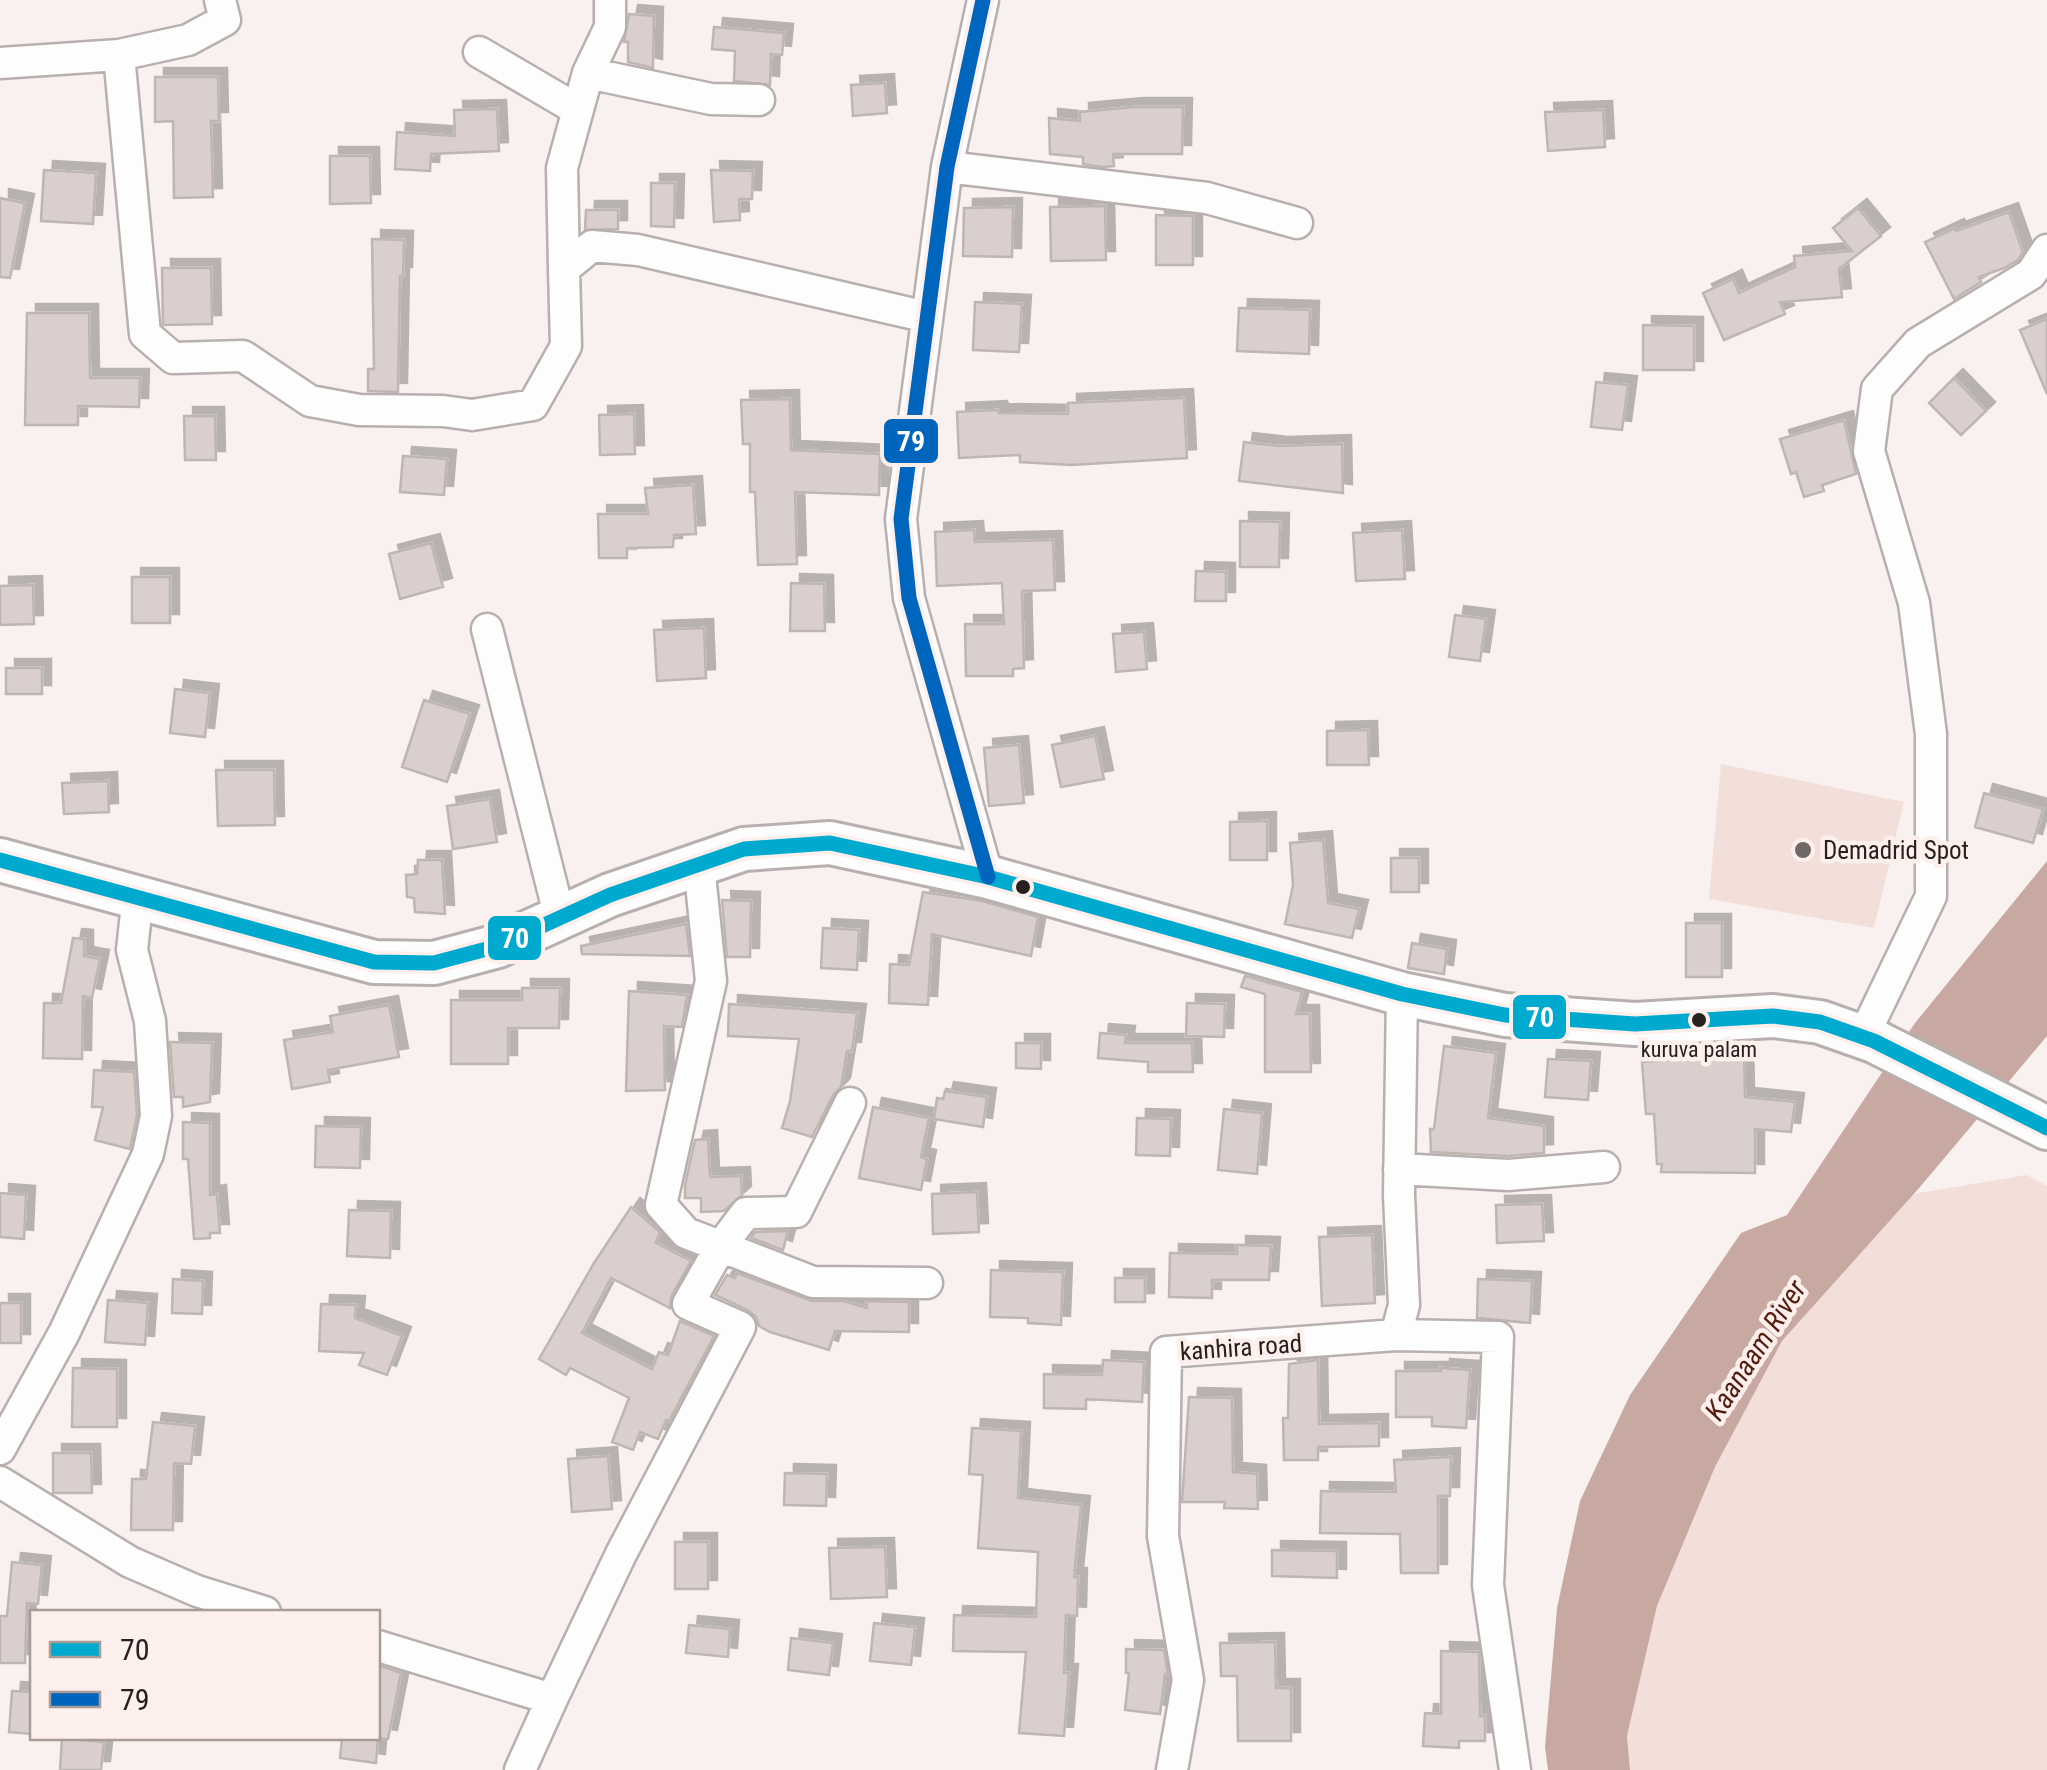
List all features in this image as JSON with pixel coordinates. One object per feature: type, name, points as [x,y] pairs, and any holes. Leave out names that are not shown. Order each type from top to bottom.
[{"type":"main road","points":[[0,860],[374,962],[434,962],[498,946],[610,896],[744,850],[830,843],[988,876],[1402,994],[1506,1015],[1635,1024],[1773,1016],[1820,1022],[1868,1039],[2033,1121]]},
{"type":"street","points":[[0,64],[119,55],[188,40],[225,20],[220,0]]},
{"type":"street","points":[[119,55],[146,334],[173,358],[243,356],[310,401],[358,410],[472,416],[533,405],[566,346],[562,168],[588,73],[610,27],[610,0]]},
{"type":"street","points":[[983,0],[946,168],[901,519],[909,598],[988,876]]},
{"type":"street","points":[[480,52],[578,110]]},
{"type":"street","points":[[588,73],[711,99],[759,100]]},
{"type":"street","points":[[946,168],[1207,198],[1297,223]]},
{"type":"street","points":[[564,269],[592,246],[638,250],[928,317]]},
{"type":"street","points":[[1868,1039],[1931,896],[1932,734],[1914,602],[1870,451],[1876,390],[1918,343],[2042,266]]},
{"type":"street","points":[[487,629],[560,918]]},
{"type":"street","points":[[699,865],[710,980],[661,1205],[686,1233],[813,1282],[928,1283]]},
{"type":"street","points":[[0,1449],[64,1333],[148,1154],[156,1116],[150,1021],[132,950],[138,895]]},
{"type":"street","points":[[1402,994],[1399,1169],[1404,1305],[1396,1335],[1498,1337],[1488,1585],[1515,1770]]},
{"type":"street","points":[[520,1770],[620,1554],[740,1326],[688,1304],[720,1246],[746,1212],[796,1212],[850,1103]]},
{"type":"street","points":[[1399,1169],[1508,1175],[1604,1167]]},
{"type":"street","name":"kanhira road","points":[[1172,1770],[1188,1680],[1163,1536],[1166,1352],[1396,1335]]},
{"type":"street","points":[[0,1482],[130,1562],[196,1591],[258,1610]]},
{"type":"street","points":[[380,1647],[552,1698]]},
{"type":"shaded area","name":"Demadrid Spot","points":[[1721,764],[1904,802],[1874,928],[1709,899]]},
{"type":"shaded area","points":[[2027,1175],[2047,1186],[2047,1770],[1630,1770],[1627,1736],[1657,1606],[1715,1467],[1782,1341],[1913,1194]]},
{"type":"water","name":"Kaanaam River","points":[[2047,861],[2047,1036],[1920,1187],[1782,1341],[1715,1467],[1657,1606],[1627,1736],[1630,1770],[1548,1770],[1545,1747],[1557,1608],[1580,1501],[1630,1395],[1741,1233],[1787,1215],[1915,1023]]},
{"type":"building","points":[[629,14],[654,16],[653,68],[628,62],[628,42],[624,42]]},
{"type":"building","points":[[714,27],[784,33],[782,55],[771,54],[770,85],[734,81],[735,51],[712,49]]},
{"type":"building","points":[[155,77],[218,77],[219,121],[211,121],[213,197],[174,198],[173,121],[155,122]]},
{"type":"building","points":[[885,83],[887,113],[853,116],[851,85]]},
{"type":"building","points":[[1183,107],[1182,154],[1113,154],[1114,166],[1102,167],[1083,164],[1083,157],[1050,154],[1049,118],[1080,121],[1080,112]]},
{"type":"building","points":[[497,109],[499,151],[431,154],[430,171],[395,169],[397,132],[455,136],[454,110]]},
{"type":"building","points":[[1603,110],[1605,147],[1548,151],[1545,112]]},
{"type":"building","points":[[330,156],[370,156],[371,203],[330,204]]},
{"type":"building","points":[[44,170],[96,173],[93,224],[41,221]]},
{"type":"building","points":[[711,170],[753,171],[752,199],[739,199],[740,220],[714,222]]},
{"type":"building","points":[[651,183],[675,183],[674,227],[651,226]]},
{"type":"building","points":[[0,198],[25,203],[10,278],[0,277]]},
{"type":"building","points":[[1105,206],[1106,260],[1051,261],[1050,207]]},
{"type":"building","points":[[1013,207],[1012,257],[963,256],[964,208]]},
{"type":"building","points":[[1858,208],[1881,236],[1839,269],[1842,297],[1780,302],[1785,314],[1724,340],[1703,293],[1733,279],[1739,293],[1795,267],[1794,256],[1852,251],[1833,228]]},
{"type":"building","points":[[586,210],[618,210],[618,229],[585,230]]},
{"type":"building","points":[[2009,212],[2023,252],[2018,260],[1979,277],[1981,282],[1954,299],[1925,242],[1955,228],[1956,231]]},
{"type":"building","points":[[1156,215],[1193,216],[1193,265],[1156,265]]},
{"type":"building","points":[[372,239],[404,240],[398,392],[368,391],[368,369],[374,369]]},
{"type":"building","points":[[162,268],[211,268],[212,324],[163,325]]},
{"type":"building","points":[[975,302],[1022,304],[1019,352],[973,350]]},
{"type":"building","points":[[1239,308],[1310,310],[1309,354],[1237,351]]},
{"type":"building","points":[[27,313],[89,313],[90,378],[140,378],[139,407],[78,406],[78,425],[25,425]]},
{"type":"building","points":[[2047,319],[2047,394],[2020,330]]},
{"type":"building","points":[[1643,325],[1694,326],[1694,370],[1643,370]]},
{"type":"building","points":[[1954,378],[1986,411],[1961,435],[1929,403]]},
{"type":"building","points":[[1596,382],[1628,385],[1622,430],[1591,427]]},
{"type":"building","points":[[1184,398],[1187,458],[1071,465],[1020,462],[1020,455],[959,458],[957,412],[1068,414],[1068,403]]},
{"type":"building","points":[[790,399],[791,450],[880,454],[879,495],[795,492],[797,564],[758,565],[755,492],[750,492],[750,444],[743,444],[741,400]]},
{"type":"building","points":[[634,414],[635,454],[600,455],[599,415]]},
{"type":"building","points":[[184,416],[215,416],[216,460],[185,460]]},
{"type":"building","points":[[1844,420],[1856,474],[1822,485],[1824,491],[1804,497],[1796,472],[1791,474],[1780,439]]},
{"type":"building","points":[[1244,442],[1279,446],[1342,444],[1343,493],[1239,481]]},
{"type":"building","points":[[403,456],[447,459],[444,495],[400,492]]},
{"type":"building","points":[[693,485],[696,534],[674,535],[673,547],[627,548],[627,558],[599,558],[598,514],[648,514],[645,488]]},
{"type":"building","points":[[1240,521],[1280,522],[1279,567],[1240,567]]},
{"type":"building","points":[[974,530],[975,542],[1053,540],[1055,590],[1022,591],[1024,668],[1013,669],[1013,676],[966,676],[965,624],[1004,624],[1002,583],[937,586],[935,532]]},
{"type":"building","points":[[1402,530],[1405,579],[1356,581],[1353,533]]},
{"type":"building","points":[[431,543],[443,587],[400,599],[389,554]]},
{"type":"building","points":[[1196,571],[1226,572],[1226,601],[1195,601]]},
{"type":"building","points":[[132,577],[170,577],[170,623],[132,623]]},
{"type":"building","points":[[791,583],[824,584],[825,631],[790,631]]},
{"type":"building","points":[[33,585],[34,624],[0,625],[0,586]]},
{"type":"building","points":[[1455,615],[1486,619],[1480,661],[1449,657]]},
{"type":"building","points":[[704,628],[706,678],[657,681],[654,630]]},
{"type":"building","points":[[1144,632],[1147,669],[1116,672],[1113,634]]},
{"type":"building","points":[[6,668],[42,668],[42,694],[6,694]]},
{"type":"building","points":[[175,689],[210,693],[205,737],[170,733]]},
{"type":"building","points":[[424,700],[470,714],[447,782],[402,767]]},
{"type":"building","points":[[1368,730],[1369,765],[1327,765],[1327,731]]},
{"type":"building","points":[[1095,736],[1104,779],[1061,787],[1052,745]]},
{"type":"building","points":[[1019,745],[1024,803],[989,806],[984,748]]},
{"type":"building","points":[[216,770],[274,770],[275,825],[218,826]]},
{"type":"building","points":[[108,781],[109,812],[64,814],[62,783]]},
{"type":"building","points":[[1984,793],[2043,809],[2033,843],[1975,827]]},
{"type":"building","points":[[490,799],[497,842],[453,849],[447,806]]},
{"type":"building","points":[[1267,821],[1267,860],[1230,860],[1230,822]]},
{"type":"building","points":[[1323,840],[1328,903],[1359,909],[1352,938],[1285,924],[1293,885],[1290,843]]},
{"type":"building","points":[[1391,858],[1419,858],[1419,892],[1391,892]]},
{"type":"building","points":[[418,860],[442,860],[445,914],[415,912],[414,898],[407,897],[406,875],[417,874]]},
{"type":"building","points":[[923,892],[982,901],[1038,917],[1031,956],[932,934],[928,1005],[889,1003],[890,964],[909,965]]},
{"type":"building","points":[[722,900],[751,901],[750,957],[727,957]]},
{"type":"building","points":[[1686,923],[1722,923],[1722,977],[1686,977]]},
{"type":"building","points":[[686,924],[690,956],[582,954],[581,946]]},
{"type":"building","points":[[823,928],[859,930],[857,970],[821,968]]},
{"type":"building","points":[[73,938],[84,939],[84,956],[100,959],[92,998],[83,996],[82,1059],[43,1058],[44,1003],[61,1003]]},
{"type":"building","points":[[1412,943],[1447,949],[1444,974],[1408,968]]},
{"type":"building","points":[[1245,976],[1302,992],[1296,1014],[1310,1014],[1311,1072],[1265,1072],[1265,994],[1241,987]]},
{"type":"building","points":[[522,988],[560,988],[559,1028],[508,1028],[508,1064],[451,1064],[451,1000],[522,1000]]},
{"type":"building","points":[[629,991],[687,995],[682,1027],[664,1026],[665,1090],[626,1091]]},
{"type":"building","points":[[1187,1003],[1225,1004],[1224,1037],[1186,1036]]},
{"type":"building","points":[[729,1004],[857,1013],[852,1051],[847,1051],[841,1087],[812,1137],[782,1128],[799,1039],[728,1036]]},
{"type":"building","points":[[389,1005],[399,1057],[328,1070],[330,1082],[292,1089],[284,1040],[333,1032],[330,1016]]},
{"type":"building","points":[[1100,1033],[1126,1035],[1125,1043],[1192,1043],[1193,1072],[1148,1072],[1148,1062],[1098,1058]]},
{"type":"building","points":[[170,1042],[212,1043],[210,1102],[183,1107],[183,1097],[174,1097]]},
{"type":"building","points":[[1016,1043],[1041,1043],[1041,1069],[1016,1068]]},
{"type":"building","points":[[1444,1046],[1496,1053],[1488,1118],[1544,1126],[1544,1153],[1508,1156],[1431,1152],[1430,1129],[1434,1129]]},
{"type":"building","points":[[1744,1050],[1745,1097],[1795,1102],[1791,1132],[1755,1129],[1755,1173],[1661,1172],[1662,1164],[1657,1164],[1654,1114],[1646,1114],[1642,1062],[1694,1058],[1694,1051]]},
{"type":"building","points":[[1548,1059],[1591,1061],[1588,1100],[1545,1097]]},
{"type":"building","points":[[94,1070],[134,1072],[137,1115],[130,1149],[95,1140],[103,1107],[92,1107]]},
{"type":"building","points":[[945,1091],[987,1097],[983,1127],[934,1119],[937,1098],[943,1099]]},
{"type":"building","points":[[873,1107],[929,1118],[921,1157],[927,1159],[921,1190],[859,1178]]},
{"type":"building","points":[[1224,1109],[1262,1113],[1257,1174],[1218,1170]]},
{"type":"building","points":[[1137,1118],[1171,1119],[1170,1156],[1136,1155]]},
{"type":"building","points":[[183,1122],[210,1123],[210,1195],[217,1194],[220,1233],[210,1233],[210,1238],[194,1239],[188,1159],[183,1159]]},
{"type":"building","points":[[316,1126],[361,1127],[360,1168],[315,1167]]},
{"type":"building","points":[[708,1139],[710,1177],[741,1176],[742,1195],[724,1211],[701,1212],[701,1198],[685,1198],[695,1140]]},
{"type":"building","points":[[977,1192],[979,1232],[933,1234],[932,1194]]},
{"type":"building","points":[[0,1193],[26,1195],[24,1239],[0,1237]]},
{"type":"building","points":[[1542,1204],[1544,1241],[1497,1243],[1496,1205]]},
{"type":"building","points":[[631,1207],[660,1232],[656,1243],[691,1261],[672,1295],[670,1308],[611,1278],[582,1333],[652,1369],[659,1352],[668,1355],[680,1321],[714,1336],[658,1439],[640,1432],[633,1450],[612,1442],[629,1398],[570,1368],[566,1375],[539,1359]]},
{"type":"building","points":[[349,1210],[391,1211],[390,1258],[347,1256]]},
{"type":"building","points":[[788,1231],[783,1250],[751,1238],[755,1232]]},
{"type":"building","points":[[1372,1235],[1375,1303],[1322,1306],[1319,1237]]},
{"type":"building","points":[[1237,1245],[1271,1246],[1269,1280],[1212,1280],[1212,1298],[1169,1297],[1170,1253],[1237,1254]]},
{"type":"building","points":[[991,1270],[1063,1272],[1061,1325],[1028,1323],[1028,1318],[990,1317]]},
{"type":"building","points":[[737,1273],[812,1301],[844,1301],[867,1308],[867,1301],[909,1302],[909,1332],[835,1331],[829,1350],[770,1332],[759,1326],[748,1310],[715,1295],[727,1275],[735,1278]]},
{"type":"building","points":[[1115,1278],[1145,1278],[1145,1302],[1115,1302]]},
{"type":"building","points":[[173,1279],[203,1281],[202,1314],[172,1313]]},
{"type":"building","points":[[1478,1279],[1532,1281],[1530,1323],[1477,1318]]},
{"type":"building","points":[[108,1300],[148,1303],[145,1345],[105,1342]]},
{"type":"building","points":[[0,1303],[21,1303],[21,1343],[0,1343]]},
{"type":"building","points":[[321,1304],[356,1305],[355,1318],[402,1336],[387,1375],[359,1365],[364,1353],[319,1351]]},
{"type":"building","points":[[1103,1360],[1144,1362],[1142,1402],[1086,1399],[1086,1409],[1044,1408],[1044,1374],[1102,1375]]},
{"type":"building","points":[[1318,1360],[1319,1424],[1379,1423],[1379,1446],[1318,1447],[1318,1460],[1284,1460],[1283,1418],[1288,1418],[1289,1364]]},
{"type":"building","points":[[73,1368],[117,1369],[117,1427],[72,1427]]},
{"type":"building","points":[[1470,1370],[1466,1428],[1432,1426],[1432,1417],[1396,1417],[1396,1371]]},
{"type":"building","points":[[1189,1397],[1232,1398],[1233,1472],[1257,1474],[1258,1509],[1224,1508],[1225,1502],[1182,1502]]},
{"type":"building","points":[[153,1422],[195,1426],[191,1464],[174,1463],[173,1530],[131,1530],[132,1479],[146,1479]]},
{"type":"building","points":[[972,1428],[1021,1431],[1018,1498],[1081,1505],[1074,1577],[1078,1577],[1077,1616],[1066,1615],[1064,1673],[1069,1673],[1064,1736],[1019,1733],[1026,1652],[953,1651],[954,1615],[1036,1617],[1038,1552],[978,1548],[983,1475],[969,1474]]},
{"type":"building","points":[[53,1453],[91,1453],[92,1493],[53,1493]]},
{"type":"building","points":[[608,1456],[612,1509],[572,1512],[568,1459]]},
{"type":"building","points":[[1451,1457],[1450,1496],[1438,1496],[1438,1573],[1401,1573],[1400,1534],[1320,1533],[1321,1491],[1396,1492],[1394,1460]]},
{"type":"building","points":[[785,1473],[827,1474],[826,1506],[784,1505]]},
{"type":"building","points":[[675,1542],[708,1542],[708,1589],[675,1589]]},
{"type":"building","points":[[885,1547],[887,1597],[831,1599],[829,1548]]},
{"type":"building","points":[[1272,1550],[1337,1551],[1337,1578],[1272,1576]]},
{"type":"building","points":[[12,1562],[42,1565],[38,1604],[27,1603],[25,1663],[0,1663],[0,1616],[7,1616]]},
{"type":"building","points":[[874,1623],[915,1627],[911,1665],[870,1661]]},
{"type":"building","points":[[689,1625],[730,1629],[728,1657],[686,1653]]},
{"type":"building","points":[[791,1638],[833,1643],[829,1675],[788,1670]]},
{"type":"building","points":[[1275,1642],[1276,1688],[1291,1688],[1291,1741],[1238,1741],[1237,1676],[1221,1676],[1220,1643]]},
{"type":"building","points":[[1126,1649],[1164,1650],[1168,1674],[1160,1714],[1125,1710],[1129,1673]]},
{"type":"building","points":[[1441,1651],[1479,1652],[1480,1716],[1485,1716],[1485,1741],[1459,1741],[1459,1748],[1423,1746],[1425,1713],[1441,1714]]},
{"type":"building","points":[[380,1666],[401,1673],[388,1739],[380,1738]]},
{"type":"building","points":[[12,1691],[30,1692],[30,1734],[9,1732]]},
{"type":"building","points":[[62,1740],[104,1742],[101,1770],[60,1770]]},
{"type":"building","points":[[342,1740],[378,1740],[376,1763],[340,1758]]},
{"type":"transit line","name":"79","points":[[983,0],[947,167],[901,519],[909,598],[988,877]]},
{"type":"transit line","name":"70","points":[[0,860],[374,962],[434,963],[498,946],[610,895],[744,849],[830,843],[988,877],[1402,994],[1505,1015],[1635,1024],[1773,1016],[1820,1022],[1874,1041],[2047,1128]]},
{"type":"place","name":"Demadrid Spot","points":[[1803,850]]},
{"type":"place","name":"kuruva palam","points":[[1699,1020]]}]
